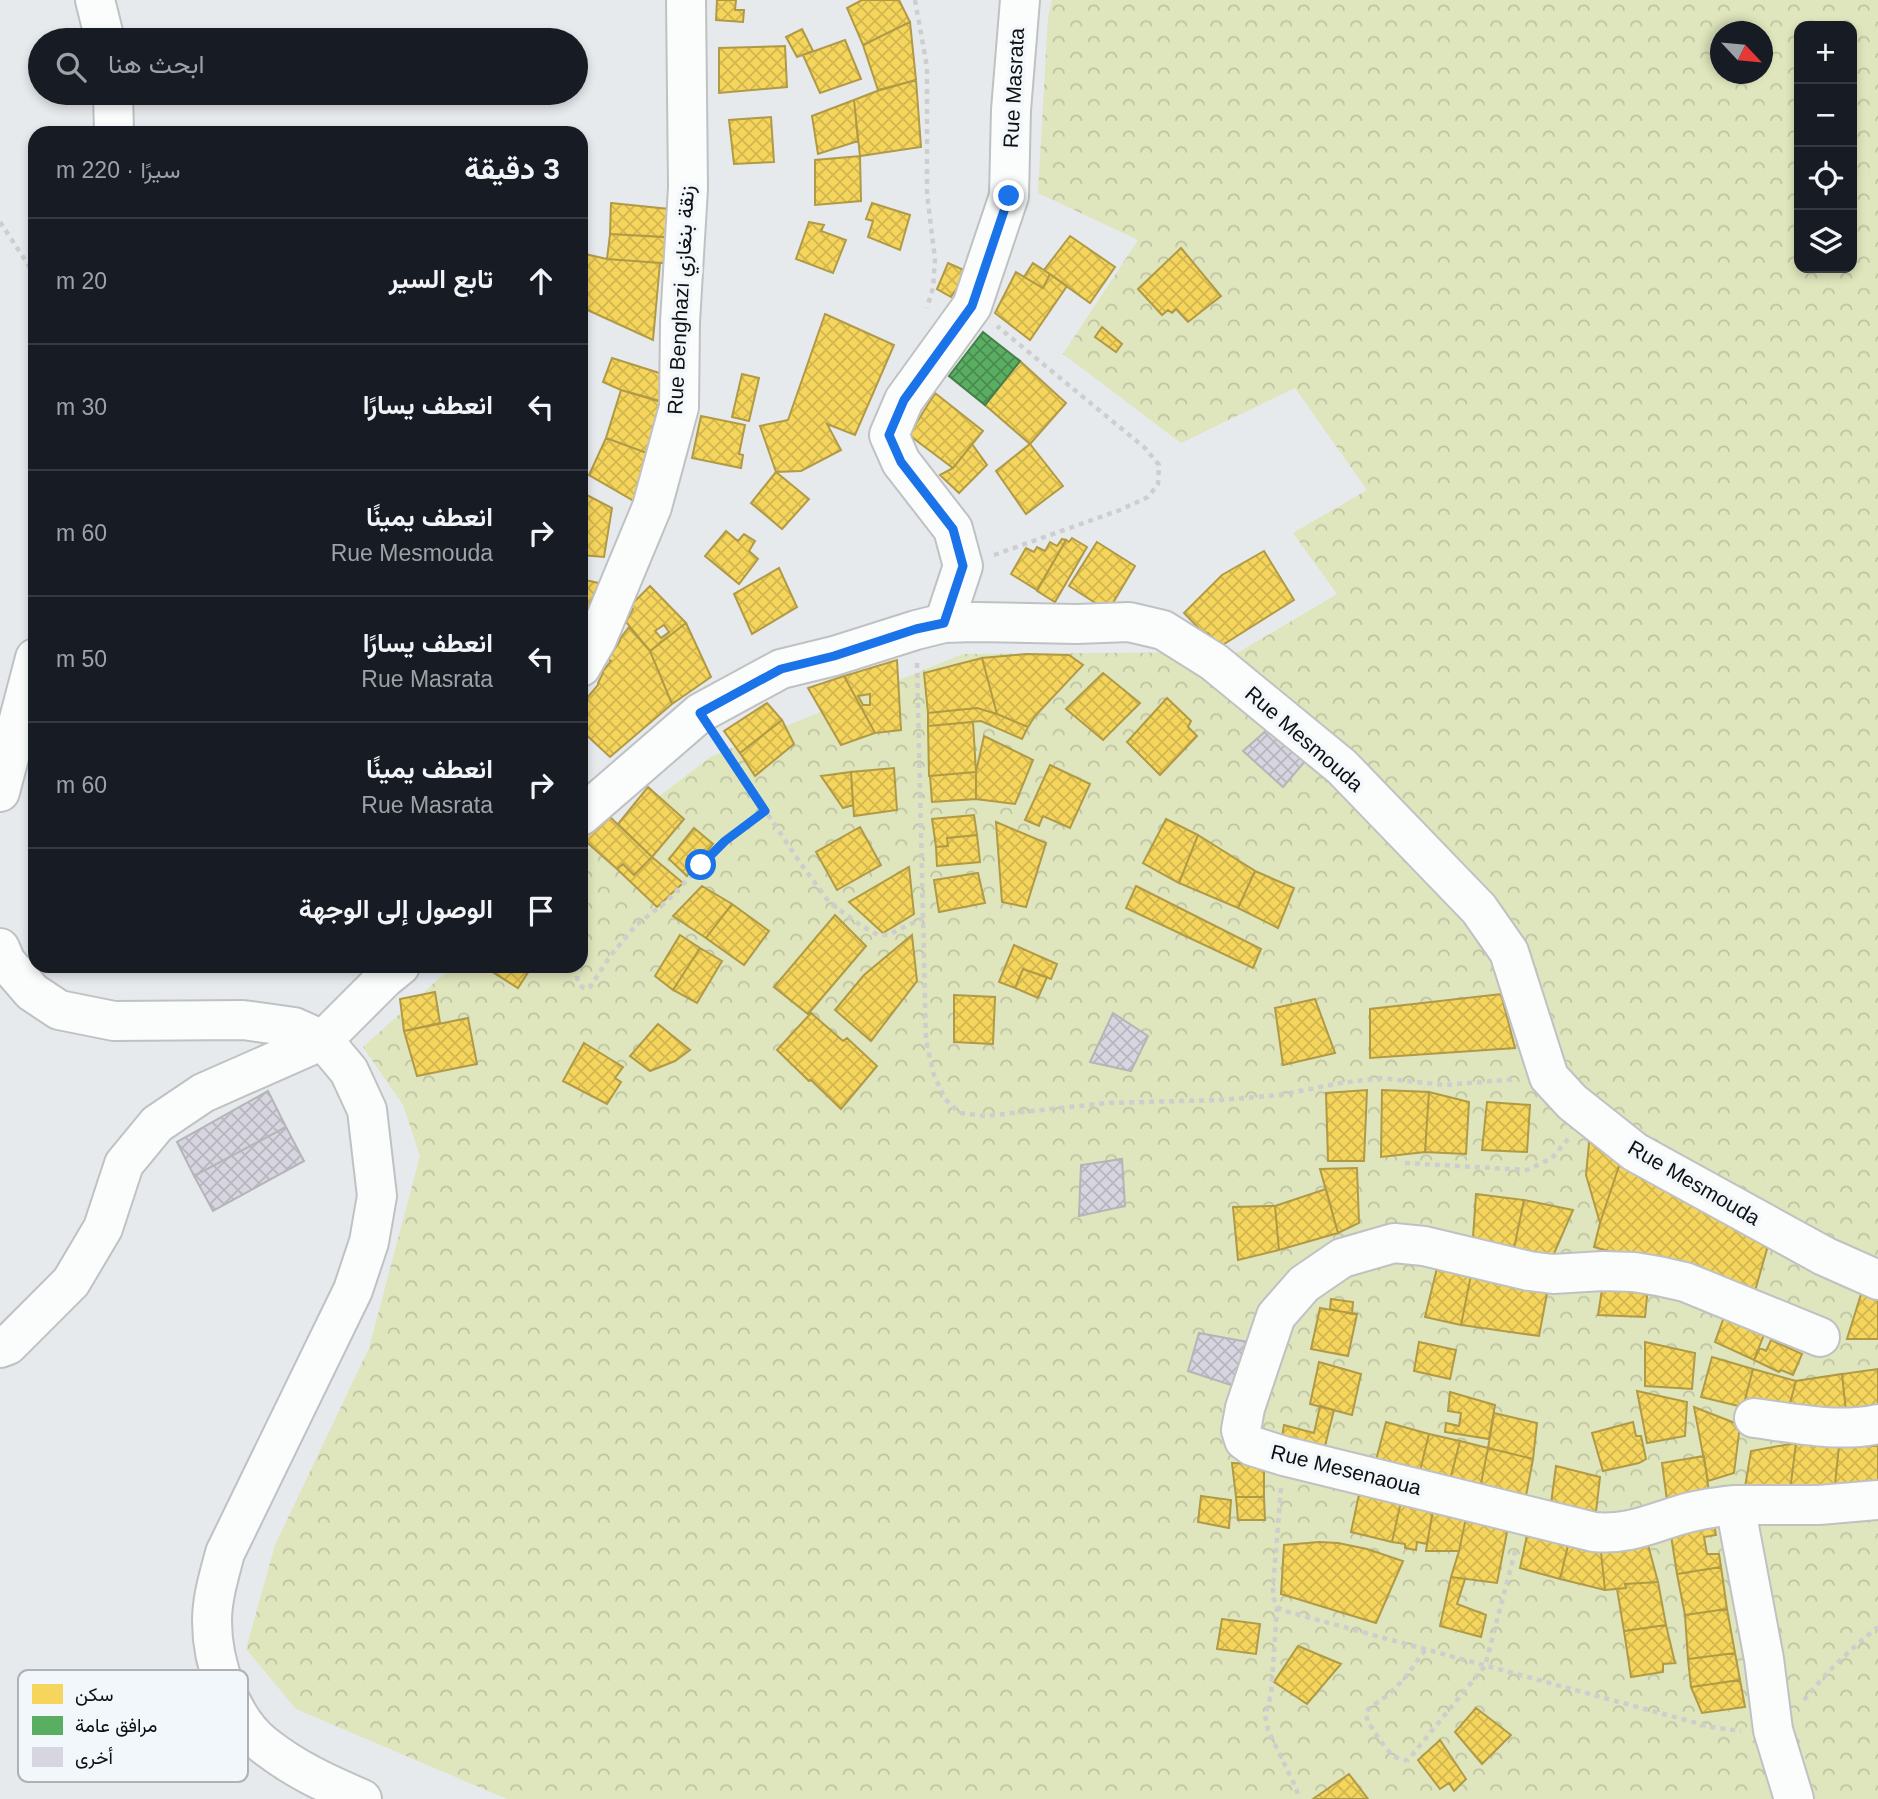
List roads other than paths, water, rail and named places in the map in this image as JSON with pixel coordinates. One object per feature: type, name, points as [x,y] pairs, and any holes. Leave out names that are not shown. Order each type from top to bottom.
[{"type":"street","points":[[95,0],[102,28]]},
{"type":"street","name":"Rue Benghazi زنقة بنغازي","points":[[588,655],[652,507],[679,407],[680,322],[688,188],[686,0]]},
{"type":"street","name":"Rue Masrata","points":[[930,626],[963,566],[953,529],[901,462],[889,435],[904,400],[972,306],[1009,196],[1011,110],[1020,0]]},
{"type":"street","points":[[113,105],[114,126]]},
{"type":"street","name":"Rue Mesmouda","points":[[588,810],[700,713],[781,669],[834,656],[930,626],[976,622],[1129,622],[1163,630],[1214,662],[1342,767],[1479,909],[1510,952],[1549,1077],[1572,1102],[1635,1152],[1824,1256],[1878,1280]]},
{"type":"street","points":[[0,792],[28,685]]},
{"type":"street","points":[[0,948],[6,962],[32,992],[59,1010],[114,1021],[243,1020],[294,1027],[323,1040],[349,1071],[367,1110],[377,1196],[369,1242],[352,1290],[225,1553],[215,1587],[212,1622],[219,1670]]},
{"type":"street","points":[[0,1348],[8,1345],[71,1282],[103,1227],[124,1164],[157,1124],[203,1093],[323,1040],[389,973]]},
{"type":"street","name":"Rue Mesenaoua","points":[[1735,1505],[1708,1508],[1631,1531],[1614,1534],[1594,1532],[1284,1456],[1252,1446],[1244,1440],[1241,1430],[1245,1408],[1276,1316],[1304,1284],[1342,1258],[1394,1243],[1424,1246],[1553,1275],[1603,1270],[1658,1276],[1696,1286],[1820,1337]]},
{"type":"street","points":[[1754,1418],[1818,1427],[1878,1424]]},
{"type":"street","points":[[1794,1799],[1773,1730],[1764,1659],[1735,1505],[1819,1506],[1878,1500]]},
{"type":"street","points":[[248,1727],[262,1744],[309,1776],[362,1799]]}]
